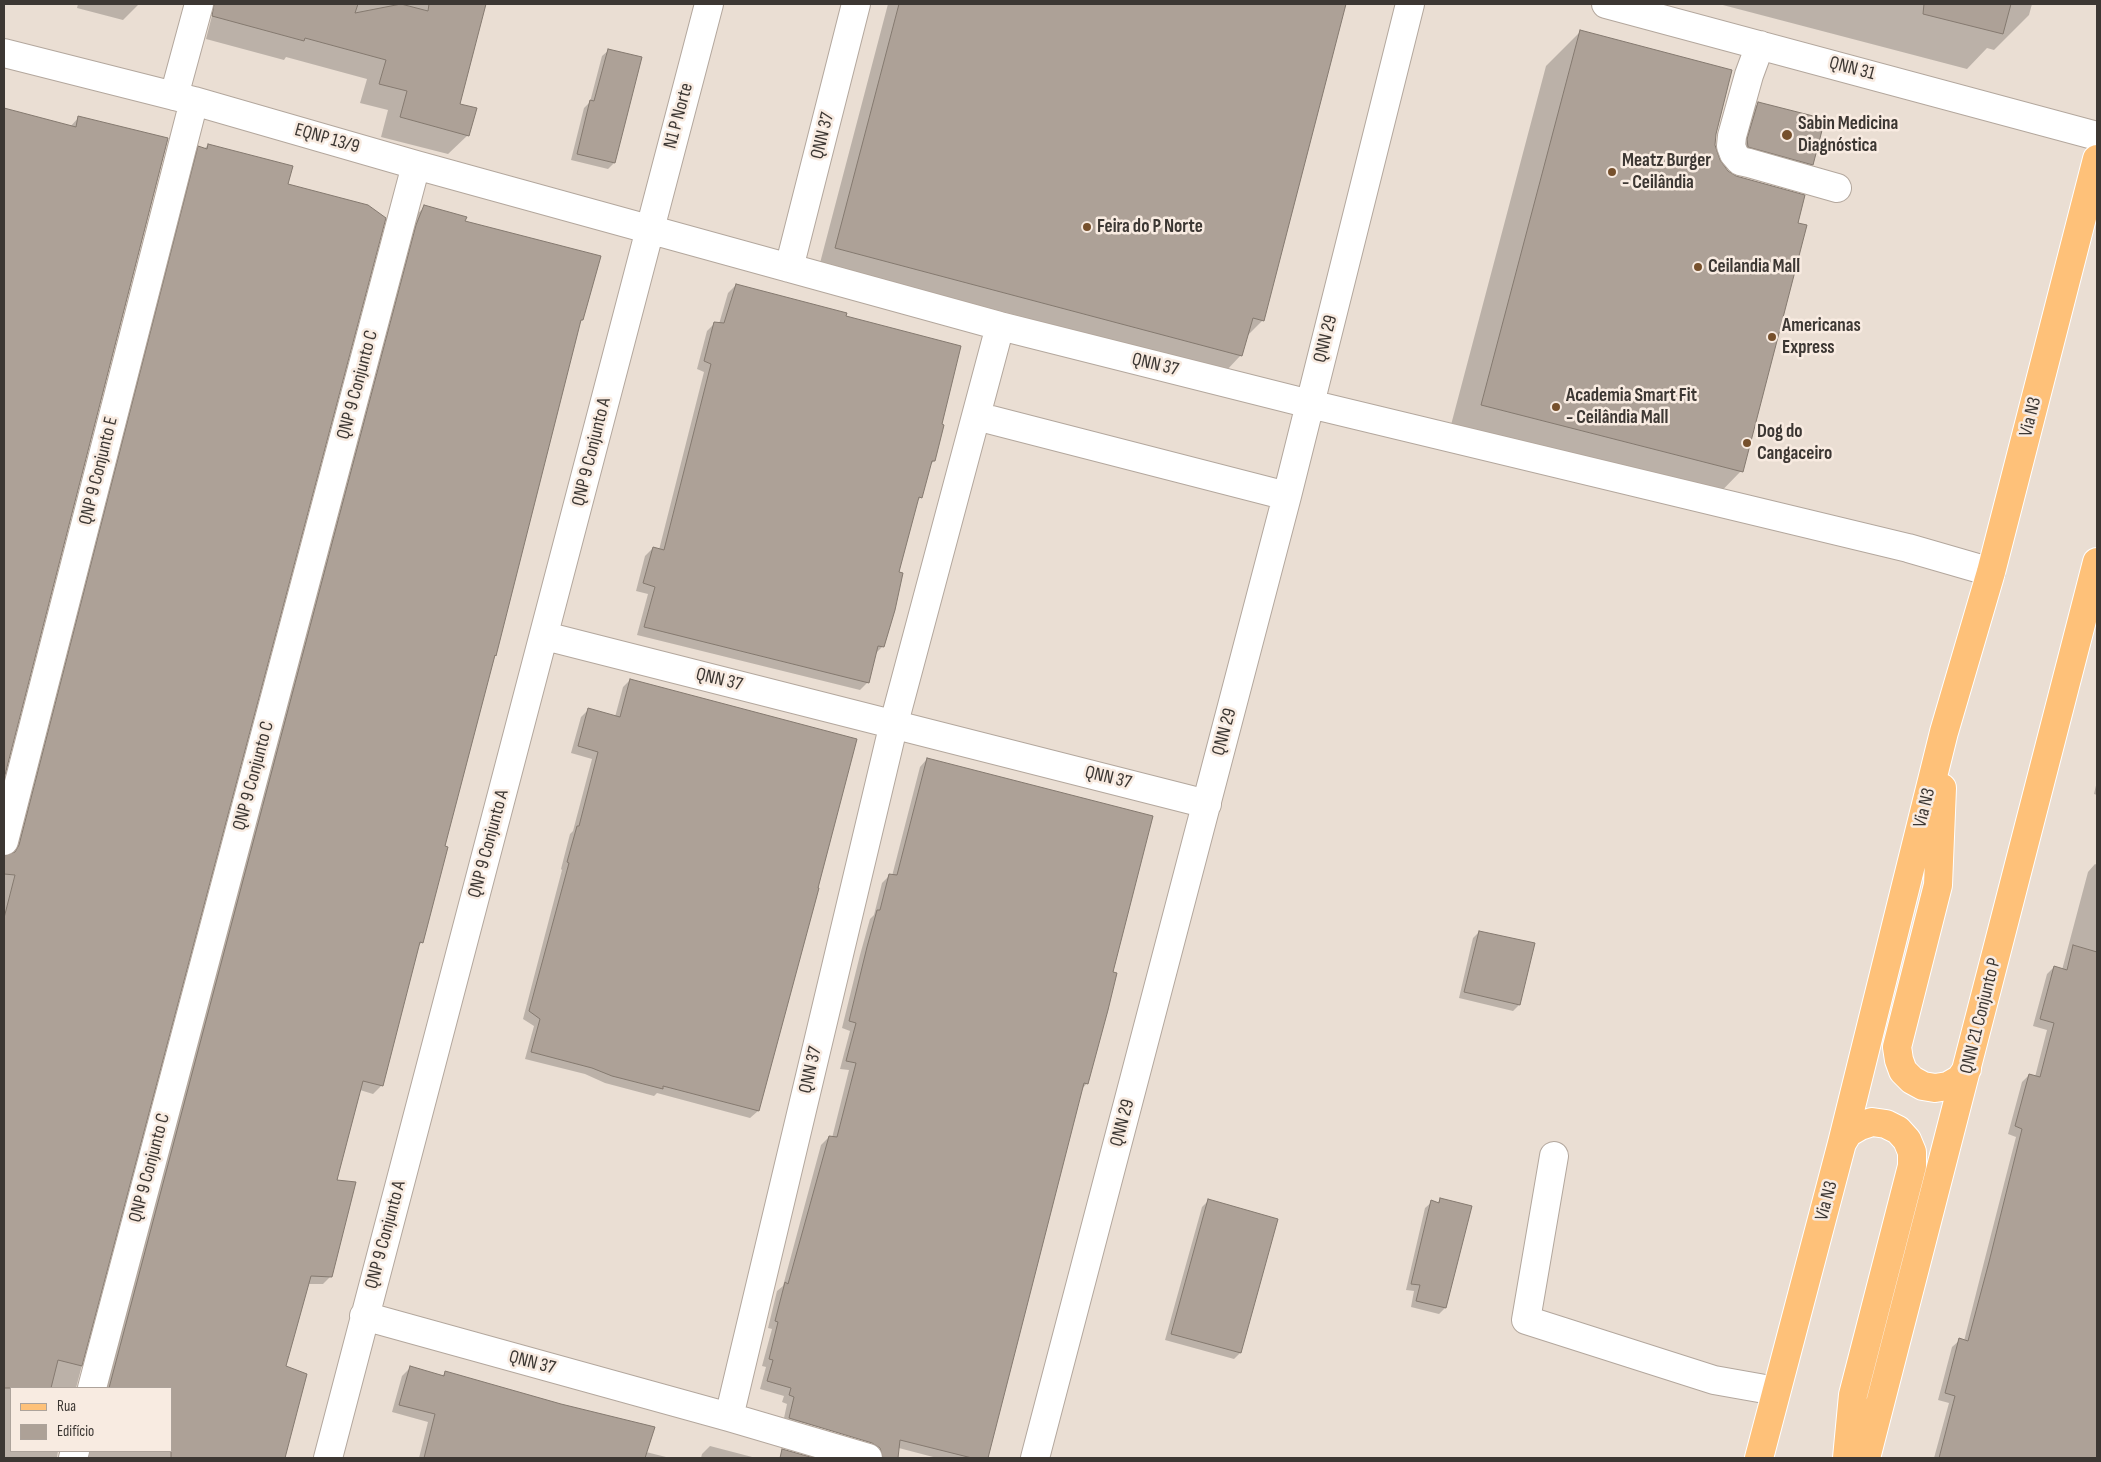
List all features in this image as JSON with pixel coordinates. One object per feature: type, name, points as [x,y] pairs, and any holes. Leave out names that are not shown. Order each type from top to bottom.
[{"type":"main road","name":"Via N3","points":[[1759,1458],[1842,1143],[1944,732],[1990,572],[2097,159]]},
{"type":"main road","name":"QNN 21 Conjunto P","points":[[1866,1458],[2096,571]]},
{"type":"main road","points":[[1944,732],[1938,886],[1898,1047],[1899,1060],[1903,1071],[1912,1080],[1923,1086],[1935,1088],[1948,1086],[1960,1079],[1967,1069]]},
{"type":"main road","points":[[1842,1143],[1848,1133],[1872,1122],[1886,1124],[1898,1130],[1907,1140],[1912,1152],[1912,1166],[1853,1395],[1847,1458]]},
{"type":"street","name":"QNP 9 Conjunto E","points":[[4,841],[184,98],[198,4]]},
{"type":"street","name":"N1 P Norte","points":[[650,229],[709,4]]},
{"type":"street","name":"QNN 37","points":[[789,268],[856,4]]},
{"type":"street","name":"QNN 29","points":[[1035,1458],[1287,496],[1410,4]]},
{"type":"street","name":"QNN 31","points":[[1606,4],[2097,136]]},
{"type":"street","points":[[1760,44],[1732,136],[1731,146],[1734,154],[1740,160],[1748,163],[1837,188]]},
{"type":"street","name":"EQNP 13/9","points":[[4,53],[184,98],[416,165],[650,229]]},
{"type":"street","name":"QNP 9 Conjunto C","points":[[92,1387],[416,165]]},
{"type":"street","name":"QNN 37","points":[[650,229],[1000,326],[1310,404],[1908,548],[1990,572]]},
{"type":"street","name":"QNP 9 Conjunto A","points":[[328,1458],[545,636],[650,229]]},
{"type":"street","name":"QNN 37","points":[[729,1417],[894,724],[1000,326]]},
{"type":"street","points":[[976,416],[1287,496]]},
{"type":"street","name":"QNN 37","points":[[545,636],[1207,804]]},
{"type":"street","points":[[1554,1156],[1526,1320],[1714,1380],[1776,1391]]},
{"type":"street","name":"QNN 37","points":[[364,1316],[729,1417],[868,1458]]},
{"type":"building","points":[[214,4],[358,4],[355,13],[401,4],[428,11],[429,4],[486,4],[460,104],[477,108],[469,136],[400,117],[407,91],[379,84],[386,60],[305,38],[304,41],[212,16]]},
{"type":"building","points":[[899,4],[1346,4],[1264,321],[1253,318],[1242,356],[835,248]]},
{"type":"building","points":[[1924,4],[2011,4],[2003,34],[1923,14]]},
{"type":"building","points":[[1580,30],[1732,70],[1716,134],[1715,145],[1720,160],[1728,171],[1736,176],[1805,195],[1798,223],[1807,225],[1743,472],[1481,405]]},
{"type":"building","points":[[608,49],[642,57],[615,163],[577,154],[590,100],[594,101]]},
{"type":"building","name":"Sabin Medicina Diagnóstica","points":[[1758,102],[1825,119],[1813,165],[1748,147],[1747,139]]},
{"type":"building","points":[[4,108],[76,127],[78,116],[168,138],[4,779]]},
{"type":"building","points":[[208,144],[293,166],[288,184],[368,205],[386,218],[82,1366],[58,1360],[51,1387],[4,1388],[4,918],[15,875],[4,874],[4,856],[15,852],[19,845],[198,146],[207,149]]},
{"type":"building","points":[[424,205],[467,217],[465,221],[601,256],[583,320],[581,320],[496,656],[445,846],[448,847],[423,943],[420,942],[383,1086],[363,1081],[337,1180],[356,1182],[332,1277],[311,1276],[286,1366],[307,1374],[285,1458],[171,1458],[172,1387],[109,1387],[416,225]]},
{"type":"building","points":[[736,284],[847,313],[846,316],[961,346],[935,461],[932,461],[922,498],[919,497],[899,572],[903,573],[895,610],[884,647],[878,646],[869,683],[644,627],[655,587],[643,583],[653,547],[664,550],[711,364],[704,361],[714,322],[724,323]]},
{"type":"building","points":[[630,679],[857,739],[759,1111],[663,1086],[663,1089],[612,1076],[592,1068],[531,1052],[540,1019],[529,1011],[569,863],[567,862],[577,826],[579,826],[598,752],[578,746],[588,708],[620,717]]},
{"type":"building","points":[[927,758],[1153,816],[1113,972],[1117,973],[1108,1010],[1088,1084],[1084,1083],[988,1458],[972,1458],[900,1440],[898,1458],[883,1458],[880,1448],[872,1443],[789,1418],[794,1397],[789,1395],[791,1388],[767,1381],[773,1360],[769,1359],[778,1322],[775,1321],[785,1282],[788,1284],[829,1136],[837,1137],[856,1063],[846,1061],[856,1023],[849,1021],[867,947],[877,910],[880,910],[889,874],[897,875]]},
{"type":"building","points":[[1479,931],[1535,943],[1520,1005],[1464,992]]},
{"type":"building","points":[[2073,945],[2097,952],[2097,1458],[1939,1458],[1955,1396],[1945,1393],[1959,1338],[1968,1341],[1989,1262],[2022,1129],[2015,1126],[2029,1074],[2040,1077],[2054,1023],[2040,1019],[2054,966],[2067,970]]},
{"type":"building","points":[[1440,1198],[1472,1206],[1446,1308],[1416,1301],[1420,1285],[1411,1284],[1431,1200],[1439,1203]]},
{"type":"building","points":[[1208,1199],[1278,1219],[1241,1353],[1171,1334]]},
{"type":"building","points":[[410,1366],[444,1376],[445,1371],[561,1404],[655,1427],[645,1458],[424,1458],[435,1414],[399,1405]]},
{"type":"building","points":[[782,1449],[814,1458],[780,1458]]},
{"type":"place","name":"Sabin Medicina Diagnóstica","points":[[1787,135]]},
{"type":"place","name":"Meatz Burger - Ceilândia","points":[[1612,172]]},
{"type":"place","name":"Feira do P Norte","points":[[1087,227]]},
{"type":"place","name":"Ceilandia Mall","points":[[1698,267]]},
{"type":"place","name":"Americanas Express","points":[[1772,337]]},
{"type":"place","name":"Academia Smart Fit - Ceilândia Mall","points":[[1556,407]]},
{"type":"place","name":"Dog do Cangaceiro","points":[[1747,443]]}]
